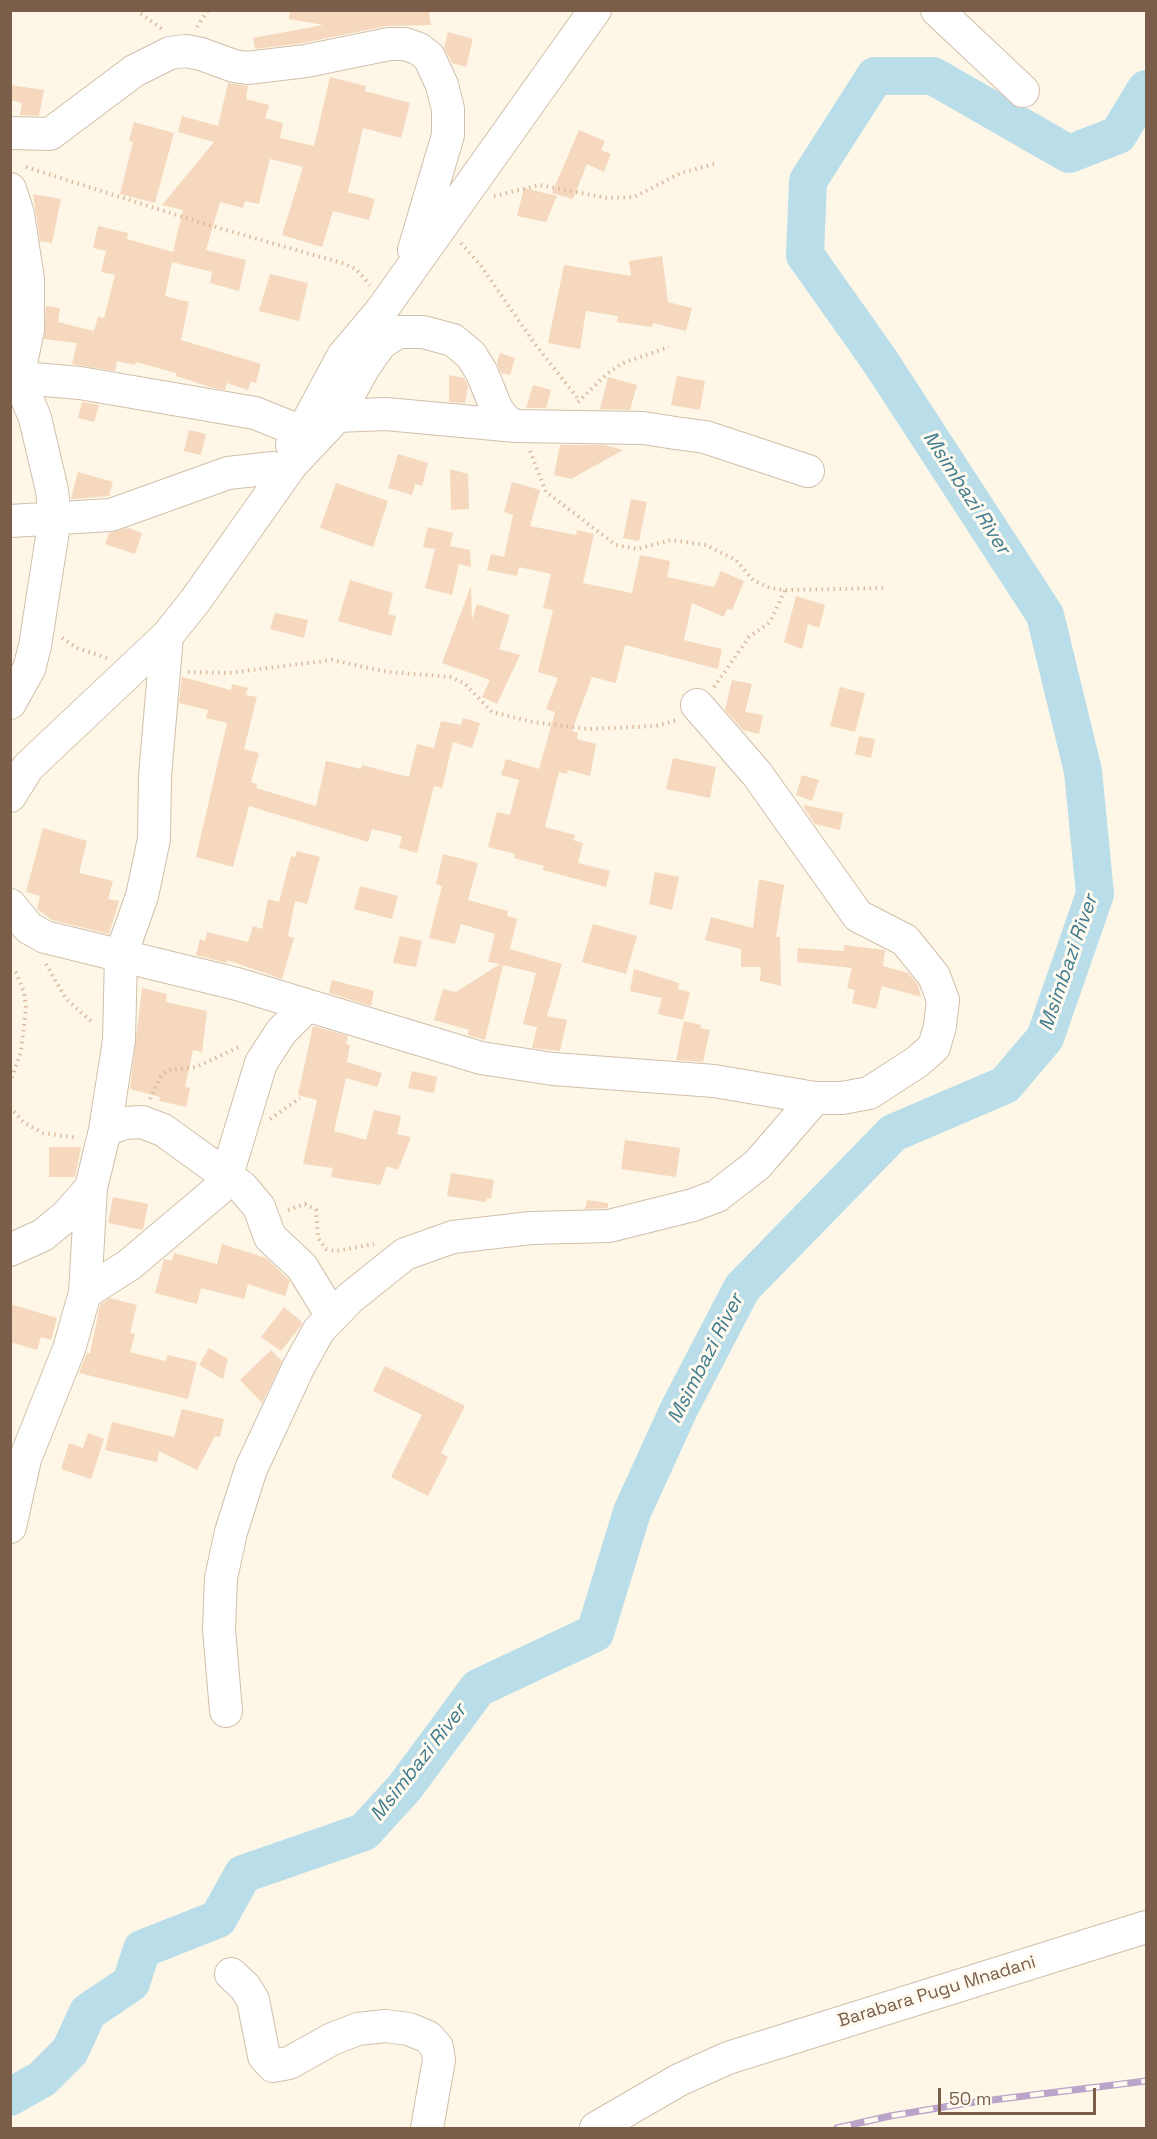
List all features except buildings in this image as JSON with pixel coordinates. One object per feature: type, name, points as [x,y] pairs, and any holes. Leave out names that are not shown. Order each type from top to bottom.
[{"type":"street","points":[[10,782],[173,597],[302,432],[343,356],[381,310],[595,10]]},
{"type":"street","points":[[937,10],[1023,91]]},
{"type":"street","points":[[10,133],[50,134],[71,121],[134,71],[170,53],[186,51],[248,68],[306,61],[389,44],[412,47],[429,57],[442,85],[448,109],[448,135],[407,274]]},
{"type":"street","points":[[10,703],[29,669],[56,518],[52,490],[35,418],[14,377],[28,330],[29,288],[16,177]]},
{"type":"street","points":[[10,796],[28,767],[166,636],[195,601],[292,464],[337,416],[364,367],[381,343],[398,332],[423,332],[453,340],[471,355],[483,373],[497,410],[506,421],[516,426]]},
{"type":"street","points":[[14,377],[80,383],[255,413],[302,432]]},
{"type":"street","points":[[337,416],[386,414],[516,426],[643,428],[705,438],[808,471]]},
{"type":"street","points":[[10,520],[111,515],[228,473],[273,468]]},
{"type":"street","points":[[10,1527],[25,1459],[69,1350],[85,1293],[91,1188],[105,1130],[118,1040],[121,955],[147,877],[154,839],[155,776],[166,636]]},
{"type":"street","points":[[20,916],[45,937],[78,947],[121,955],[237,984],[481,1058],[553,1069],[735,1084],[815,1098],[842,1098],[869,1093],[917,1062],[934,1047],[940,1026],[943,1000],[934,976],[905,940],[858,916],[757,774],[697,705]]},
{"type":"street","points":[[85,1293],[110,1280],[211,1197],[227,1175],[261,1063],[281,1032],[307,1006]]},
{"type":"street","points":[[226,1711],[219,1629],[221,1578],[231,1532],[251,1469],[270,1424],[314,1340],[332,1316],[350,1298],[405,1254],[453,1237],[531,1228],[609,1226],[693,1205],[717,1196],[736,1183],[784,1136],[815,1098]]},
{"type":"street","points":[[105,1130],[125,1123],[142,1122],[163,1130],[227,1175],[252,1197],[270,1237],[302,1267],[332,1316]]},
{"type":"street","points":[[10,1250],[43,1234],[67,1215],[91,1188]]},
{"type":"street","name":"Barabara Pugu Mnadani","points":[[596,2128],[679,2080],[728,2058],[1146,1927]]},
{"type":"street","points":[[231,1974],[245,1987],[253,2001],[264,2056],[273,2066],[289,2063],[332,2039],[358,2029],[385,2026],[409,2029],[428,2037],[437,2047],[439,2060],[427,2128]]},
{"type":"path","points":[[490,197],[540,185],[607,198],[634,197],[681,173],[718,163]]},
{"type":"path","points":[[16,177],[205,224],[342,263],[356,269],[368,279],[381,310]]},
{"type":"path","points":[[435,234],[454,236],[467,248],[579,400]]},
{"type":"path","points":[[556,428],[579,400],[608,373],[623,363],[669,347]]},
{"type":"path","points":[[516,426],[528,446],[546,492],[583,519],[603,538],[629,549],[671,540],[706,545],[736,561],[753,580],[770,588],[785,590],[886,588]]},
{"type":"path","points":[[164,667],[209,674],[332,660],[388,672],[451,677],[465,683],[492,711],[533,722],[589,729],[674,722],[697,705],[715,687],[749,637],[770,621],[785,590]]},
{"type":"path","points":[[40,616],[77,648],[116,662]]},
{"type":"path","points":[[20,916],[66,999],[90,1021],[118,1040]]},
{"type":"path","points":[[10,969],[16,974],[24,992],[26,1008],[21,1051],[10,1083]]},
{"type":"path","points":[[142,1122],[155,1086],[168,1070],[196,1067],[248,1042],[281,1032]]},
{"type":"path","points":[[10,1107],[23,1122],[43,1133],[68,1138],[84,1137],[105,1130]]},
{"type":"path","points":[[262,1217],[299,1205],[310,1205],[318,1216],[318,1238],[326,1249],[336,1251],[374,1244],[394,1248],[405,1254]]},
{"type":"waterway","name":"Msimbazi River","points":[[10,2097],[42,2079],[70,2051],[88,2012],[131,1983],[142,1949],[218,1919],[243,1874],[364,1832],[405,1787],[478,1688],[595,1633],[632,1512],[679,1409],[742,1288],[893,1133],[1005,1085],[1045,1038],[1095,894],[1083,771],[1045,615],[880,361],[805,255],[808,181],[875,76],[933,76],[1069,154],[1118,135],[1146,89]]},
{"type":"railway","points":[[837,2128],[890,2116],[968,2103],[1146,2081]]}]
